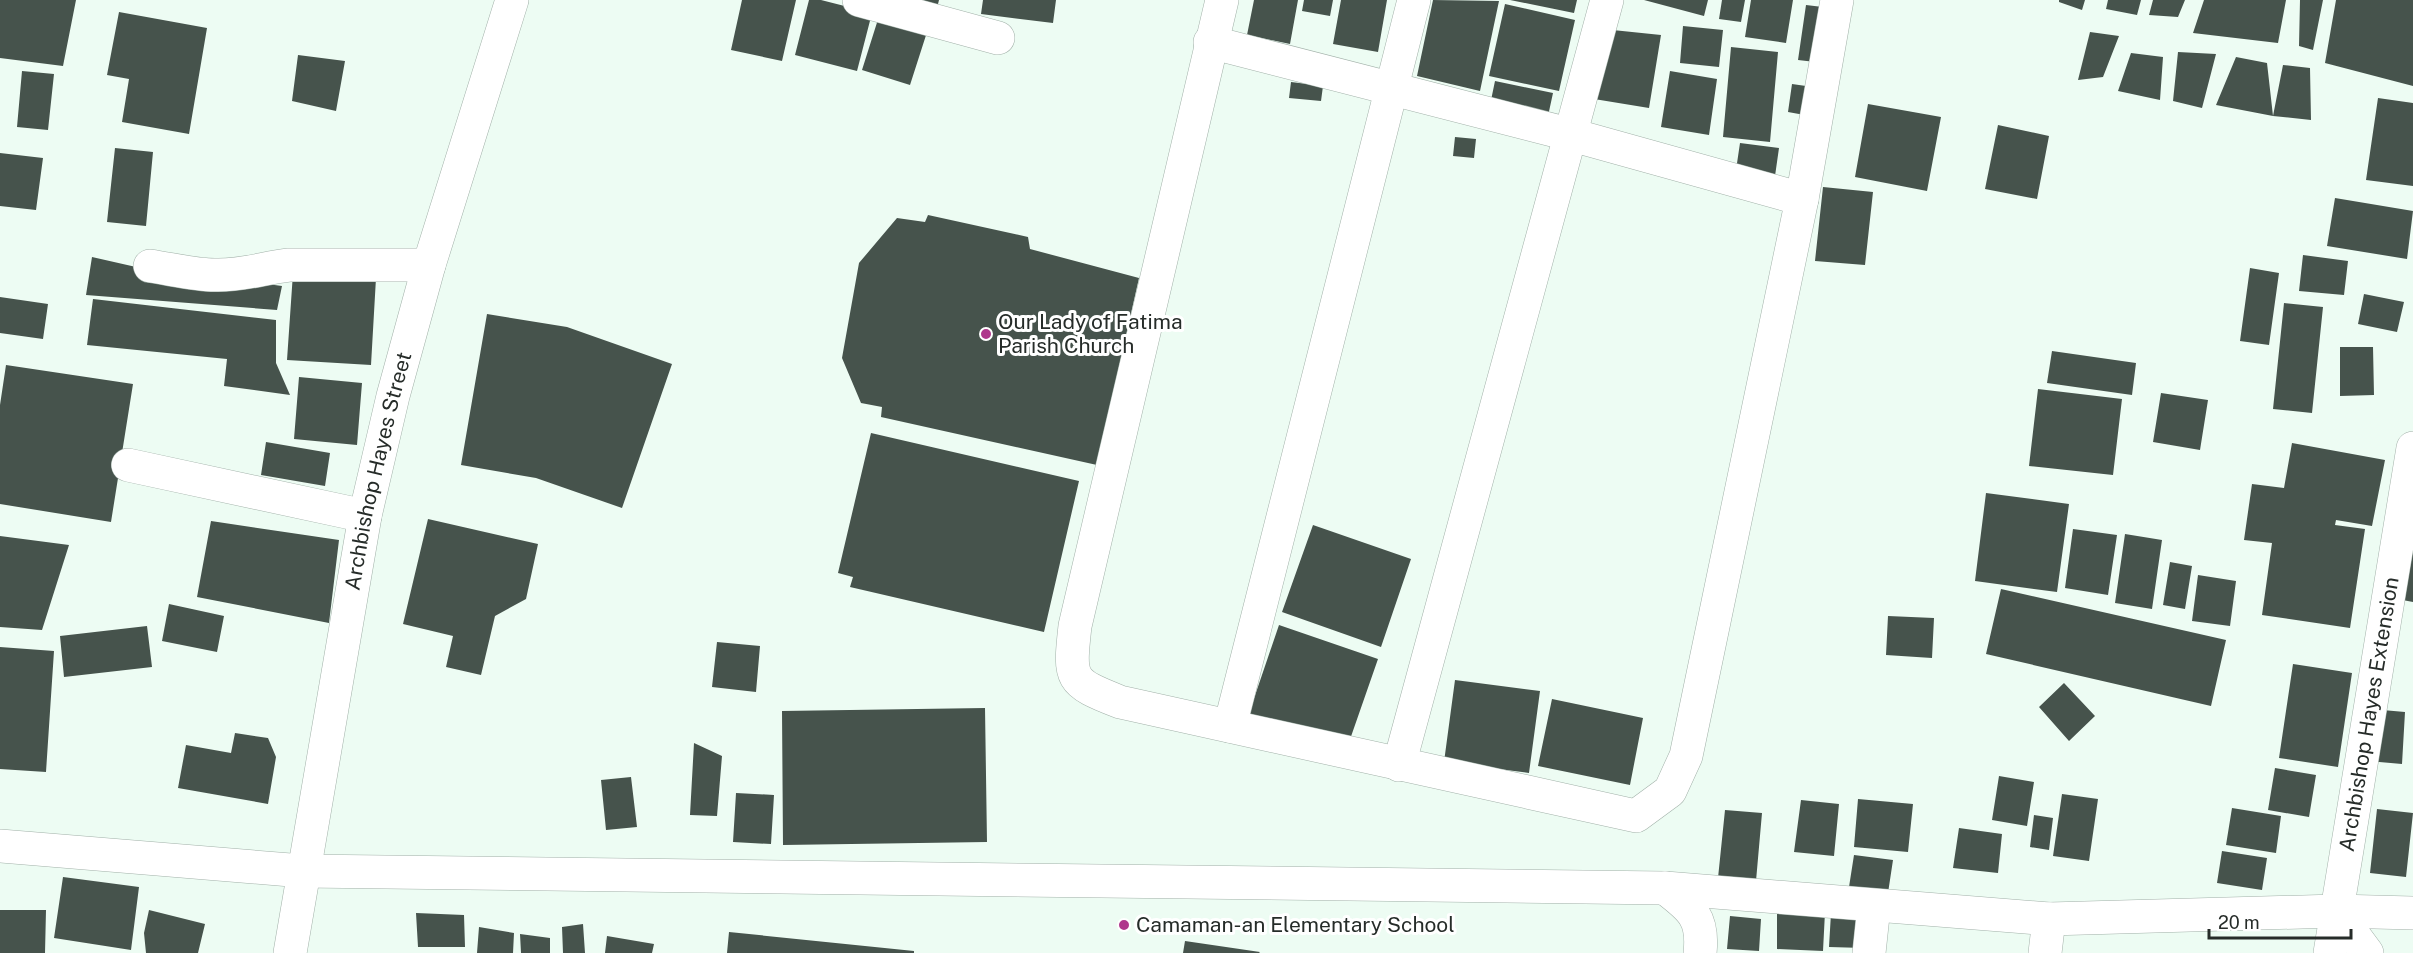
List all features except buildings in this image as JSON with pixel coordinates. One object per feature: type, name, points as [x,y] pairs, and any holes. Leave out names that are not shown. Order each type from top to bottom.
[{"type":"street","name":"Archbishop Hayes Street","points":[[290,953],[365,516],[393,396],[429,265],[512,0]]},
{"type":"street","points":[[859,0],[998,38]]},
{"type":"street","points":[[1222,0],[1210,42],[1076,626],[1071,666],[1084,688],[1120,702],[1636,816],[1670,791],[1686,756],[1802,199],[1837,0]]},
{"type":"street","points":[[1230,726],[1414,0]]},
{"type":"street","points":[[1398,765],[1572,135],[1607,0]]},
{"type":"street","points":[[1210,42],[1572,135],[1802,199]]},
{"type":"street","points":[[150,266],[215,275],[254,273],[269,267],[289,265],[429,265]]},
{"type":"street","name":"Archbishop Hayes Extension","points":[[2330,953],[2413,447]]},
{"type":"street","points":[[128,465],[365,516]]},
{"type":"street","points":[[0,846],[303,871],[1665,888],[2049,919],[2336,911],[2413,913]]},
{"type":"street","points":[[1665,888],[1694,911],[1701,942],[1700,953]]},
{"type":"street","points":[[1869,953],[1874,906]]},
{"type":"street","points":[[2336,911],[2367,953]]},
{"type":"street","points":[[2045,953],[2049,919]]},
{"type":"place","name":"Our Lady of Fatima Parish Church","points":[[986,334]]},
{"type":"place","name":"Camaman-an Elementary School","points":[[1124,925]]}]
